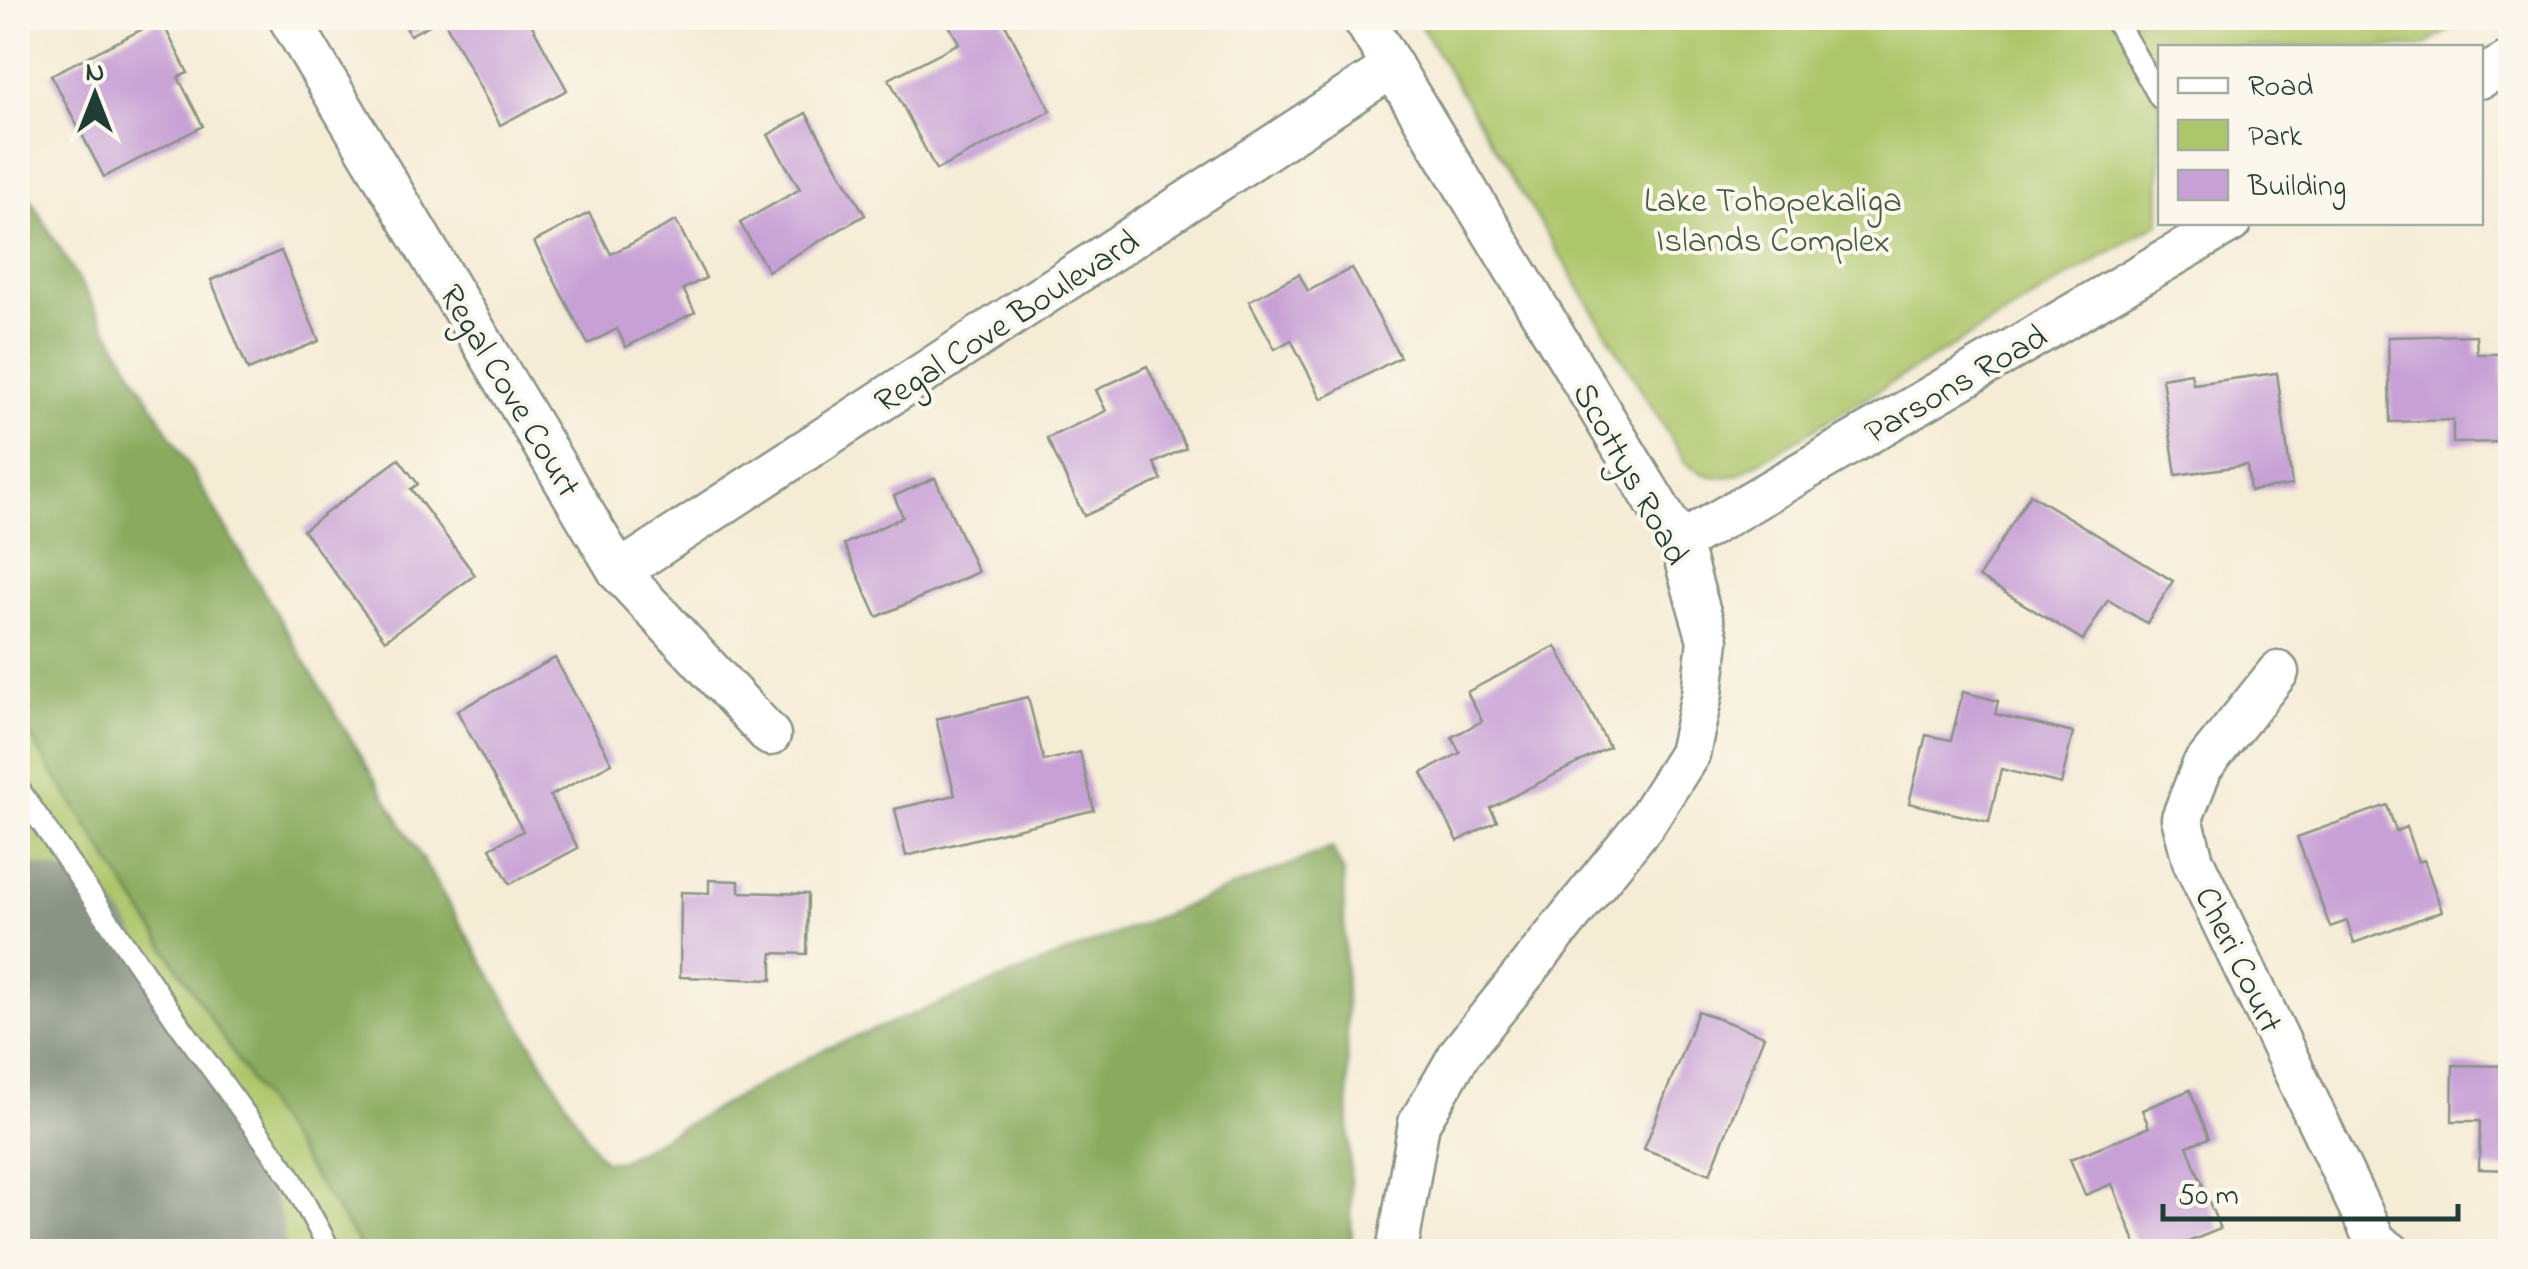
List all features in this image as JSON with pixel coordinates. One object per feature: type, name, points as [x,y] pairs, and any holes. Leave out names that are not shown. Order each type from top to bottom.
[{"type":"street","name":"Regal Cove Court","points":[[289,18],[620,572],[770,734]]},
{"type":"street","name":"Scottys Road","points":[[1363,18],[1680,543],[1708,640],[1689,754],[1645,823],[1460,1053],[1419,1124],[1397,1252]]},
{"type":"street","points":[[2483,76],[2510,61]]},
{"type":"street","name":"Regal Cove Boulevard","points":[[620,572],[1393,68]]},
{"type":"street","name":"Parsons Road","points":[[1680,543],[2226,225]]},
{"type":"street","name":"Cheri Court","points":[[2278,672],[2202,767],[2182,818],[2193,861],[2376,1242],[2390,1252]]},
{"type":"lane","points":[[2114,18],[2158,95]]},
{"type":"lane","points":[[18,788],[176,1021],[290,1176],[331,1252]]},
{"type":"green space","name":"Lake Tohopekaliga Islands Complex","points":[[1416,18],[2468,18],[2426,45],[2158,45],[2158,223],[1737,475],[1703,474],[1685,462]]},
{"type":"green space","points":[[18,178],[597,1154],[605,1161],[619,1161],[825,1049],[1332,848],[1343,871],[1352,1251],[364,1251],[282,1130],[18,717]]},
{"type":"green space","points":[[18,718],[282,1130],[364,1251],[18,1251]]},
{"type":"building","points":[[401,18],[443,18],[410,35]]},
{"type":"building","points":[[443,18],[528,18],[567,90],[500,125]]},
{"type":"building","points":[[945,18],[1002,18],[1051,111],[936,170],[889,79],[959,43]]},
{"type":"building","points":[[161,20],[188,73],[178,77],[203,126],[104,177],[51,75]]},
{"type":"building","points":[[806,113],[865,215],[768,271],[740,223],[800,189],[768,135]]},
{"type":"building","points":[[589,213],[611,254],[676,221],[706,278],[683,289],[695,312],[626,347],[617,329],[588,344],[534,242]]},
{"type":"building","points":[[281,251],[319,341],[248,370],[211,280]]},
{"type":"building","points":[[1352,268],[1400,357],[1322,399],[1291,340],[1275,349],[1249,301],[1299,274],[1308,291]]},
{"type":"building","points":[[2476,335],[2477,354],[2503,354],[2504,442],[2453,443],[2453,420],[2390,422],[2388,337]]},
{"type":"building","points":[[1147,366],[1186,448],[1154,463],[1162,480],[1084,516],[1047,438],[1106,411],[1096,390]]},
{"type":"building","points":[[2191,373],[2193,384],[2277,373],[2292,485],[2250,491],[2247,465],[2176,475],[2162,378]]},
{"type":"building","points":[[399,459],[418,484],[411,489],[475,575],[385,640],[303,530]]},
{"type":"building","points":[[935,478],[978,572],[877,617],[844,544],[903,517],[894,496]]},
{"type":"building","points":[[2030,494],[2173,581],[2147,623],[2108,600],[2083,640],[1979,577]]},
{"type":"building","points":[[1556,646],[1609,747],[1490,808],[1497,821],[1458,841],[1422,773],[1460,753],[1452,737],[1482,721],[1467,692]]},
{"type":"building","points":[[555,658],[612,763],[550,796],[578,848],[510,884],[490,848],[523,831],[457,711]]},
{"type":"building","points":[[1963,692],[1998,701],[1995,714],[2073,733],[2061,784],[2001,769],[1989,822],[1909,803],[1926,735],[1951,740]]},
{"type":"building","points":[[1028,697],[1044,761],[1080,752],[1094,810],[906,856],[895,809],[955,795],[936,719]]},
{"type":"building","points":[[2387,805],[2396,831],[2406,827],[2418,862],[2424,860],[2442,911],[2354,943],[2347,921],[2330,927],[2297,837]]},
{"type":"building","points":[[709,880],[739,881],[739,892],[808,894],[807,954],[772,953],[772,980],[680,977],[681,892],[709,893]]},
{"type":"building","points":[[1698,1011],[1764,1036],[1710,1174],[1644,1149]]},
{"type":"building","points":[[2453,1065],[2510,1066],[2510,1170],[2479,1169],[2480,1121],[2452,1121]]},
{"type":"building","points":[[2190,1090],[2209,1138],[2187,1146],[2220,1229],[2164,1252],[2139,1252],[2112,1184],[2085,1195],[2070,1159],[2149,1127],[2142,1110]]},
{"type":"runway","points":[[18,996],[153,1252]]}]
